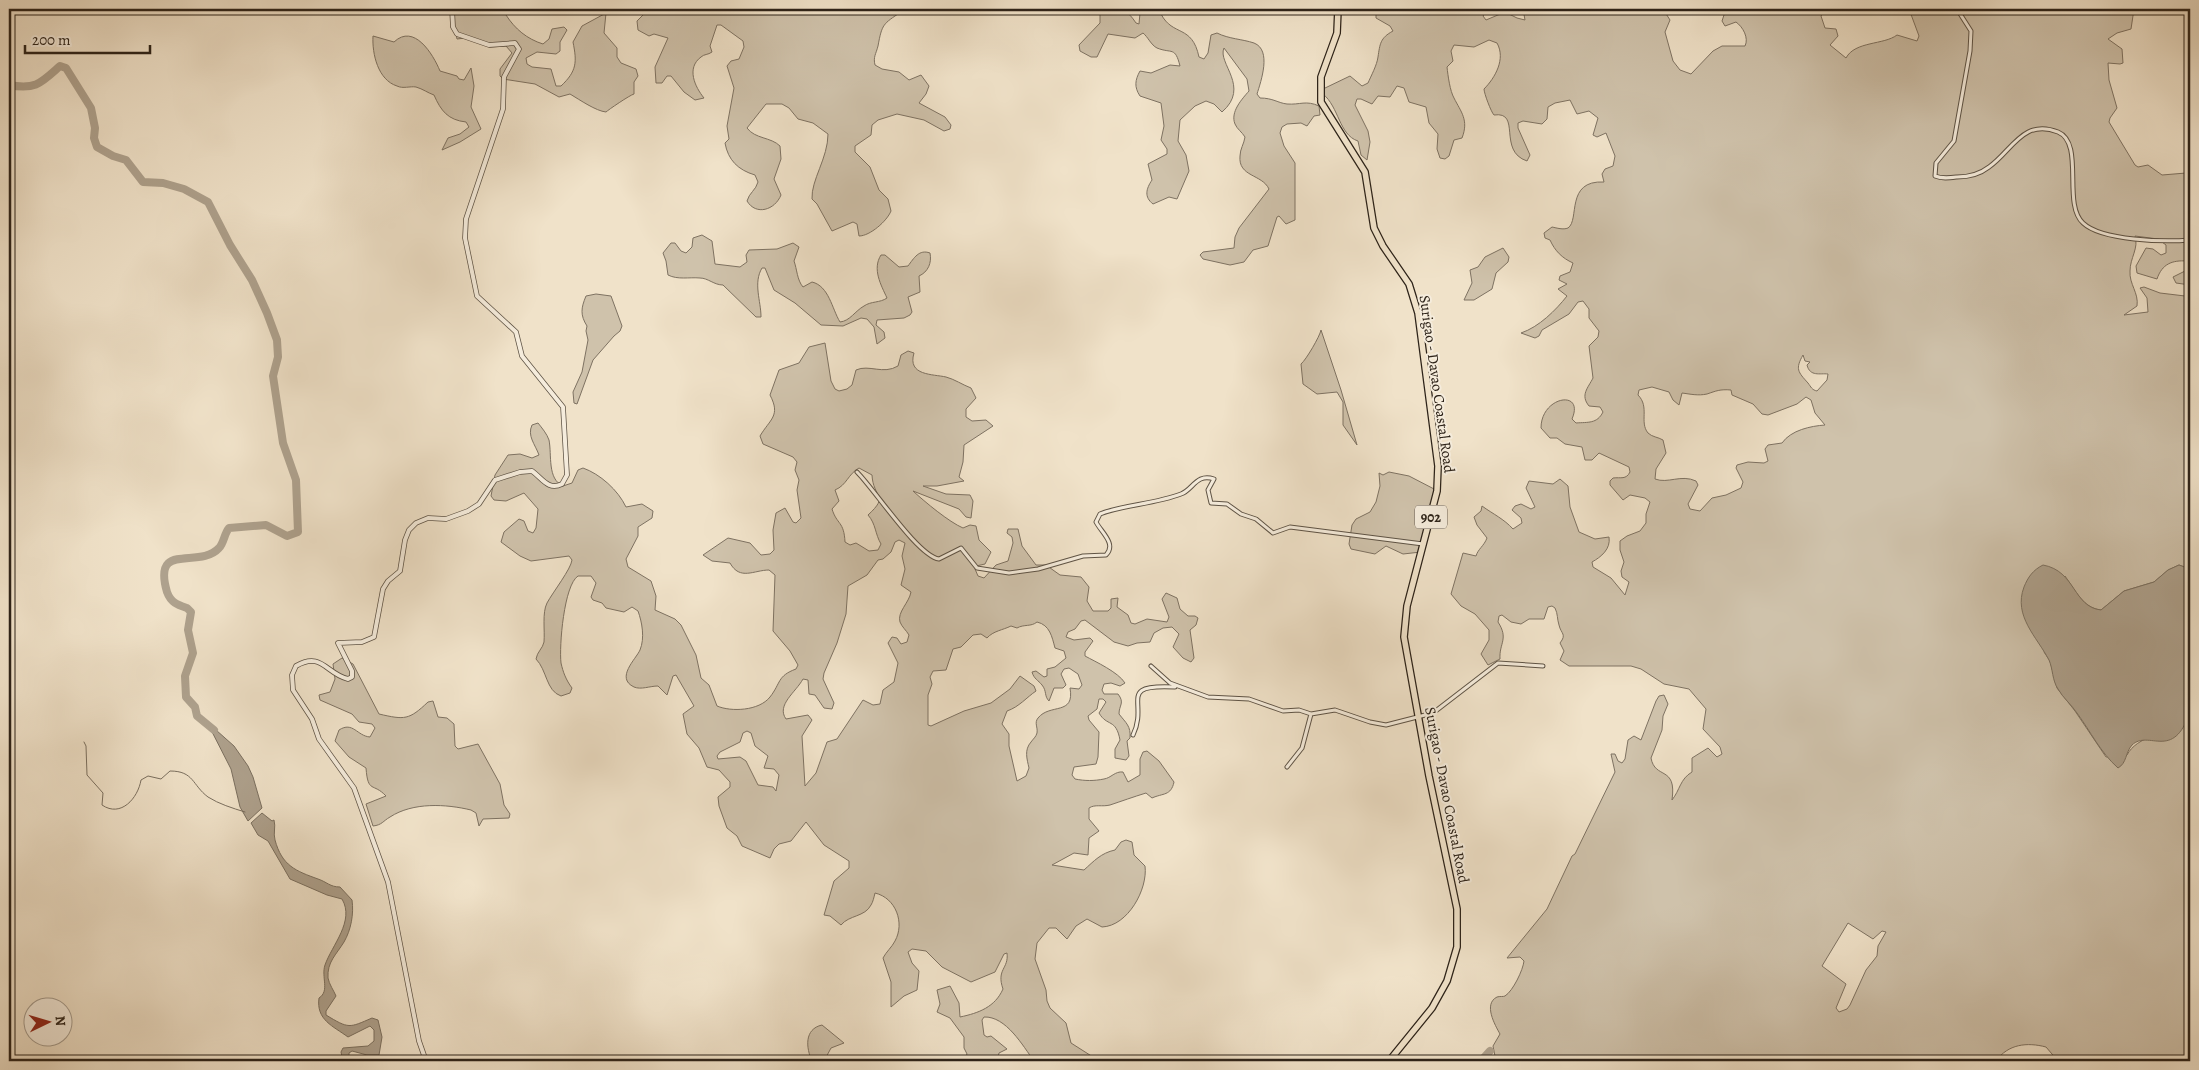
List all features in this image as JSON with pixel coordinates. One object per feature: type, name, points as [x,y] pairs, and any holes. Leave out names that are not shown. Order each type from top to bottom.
[{"type":"highway","name":"Surigao - Davao Coastal Road","points":[[1338,9],[1337,33],[1322,73],[1320,99],[1329,118],[1364,172],[1374,228],[1382,246],[1409,284],[1415,299],[1438,466],[1437,490],[1404,627],[1408,667],[1457,908],[1458,928],[1455,957],[1447,981],[1432,1008],[1389,1061]]},
{"type":"street","points":[[426,1061],[416,1028],[388,882],[354,788],[319,739],[312,718],[293,690],[292,681],[296,666],[306,661],[315,661],[340,677],[348,679],[352,677],[352,671],[338,643],[362,642],[374,637],[383,589],[388,581],[400,571],[405,540],[409,530],[416,523],[423,519],[451,518],[473,508],[478,504],[493,482],[504,476],[532,471],[549,485],[556,487],[562,484],[567,475],[563,408],[522,356],[516,332],[478,298],[465,238],[466,219],[503,109],[504,77],[520,48],[515,43],[489,45],[457,34],[453,27],[452,9]]},
{"type":"street","points":[[1957,9],[1971,31],[1970,51],[1954,141],[1936,163],[1935,176],[1941,178],[1976,174],[1989,168],[2020,136],[2038,130],[2048,130],[2066,137],[2070,145],[2074,195],[2082,222],[2099,232],[2113,235],[2176,241],[2190,240]]},
{"type":"street","points":[[857,472],[873,488],[911,538],[929,555],[939,559],[961,548],[977,568],[1004,573],[1030,571],[1083,556],[1106,555],[1110,544],[1096,522],[1100,514],[1182,494],[1195,481],[1210,478],[1214,479],[1208,490],[1211,503],[1227,504],[1241,514],[1256,519],[1273,533],[1290,527],[1423,544]]},
{"type":"street","points":[[1151,666],[1164,680],[1178,687],[1214,698],[1249,699],[1281,710],[1298,710],[1311,714],[1335,710],[1370,722],[1386,725],[1419,717],[1439,709],[1496,664],[1507,662],[1542,666]]},
{"type":"street","points":[[1133,736],[1136,724],[1137,699],[1140,692],[1149,686],[1178,687]]},
{"type":"street","points":[[1288,768],[1302,748],[1311,714]]},
{"type":"shaded area","points":[[451,9],[508,9],[506,15],[517,29],[543,44],[549,39],[552,29],[564,27],[567,30],[560,42],[560,51],[556,54],[537,52],[526,58],[527,64],[532,67],[551,69],[556,86],[561,86],[573,71],[575,55],[573,42],[582,26],[606,13],[604,33],[617,48],[617,57],[621,63],[636,69],[638,76],[634,82],[634,94],[606,112],[570,94],[559,97],[535,84],[503,79],[500,76],[500,69],[512,53],[506,46],[490,47],[465,38],[457,39]]},
{"type":"shaded area","points":[[649,9],[902,9],[882,29],[875,65],[882,69],[899,72],[909,80],[921,75],[929,86],[919,103],[945,117],[951,125],[950,129],[944,131],[924,120],[897,114],[878,120],[872,125],[871,135],[855,146],[855,152],[870,167],[879,190],[888,199],[891,211],[878,227],[868,234],[859,236],[857,224],[853,222],[832,231],[817,204],[812,199],[812,192],[825,152],[828,134],[813,123],[798,119],[789,108],[782,104],[766,104],[747,128],[750,132],[780,146],[781,159],[774,179],[781,195],[770,207],[760,210],[751,206],[747,201],[758,182],[755,175],[735,164],[726,149],[725,143],[729,139],[727,126],[734,88],[727,66],[731,61],[739,59],[744,47],[743,41],[721,25],[717,25],[710,46],[712,52],[702,56],[696,61],[694,66],[695,83],[704,98],[695,100],[684,92],[671,76],[667,76],[662,83],[656,83],[655,67],[668,38],[654,34],[649,36],[638,30],[637,21]]},
{"type":"shaded area","points":[[1109,9],[1125,11],[1139,24],[1140,13],[1138,9],[1164,9],[1161,14],[1166,21],[1192,40],[1199,57],[1204,59],[1208,53],[1211,35],[1217,33],[1226,37],[1254,43],[1263,52],[1264,59],[1263,74],[1257,94],[1260,98],[1287,104],[1307,103],[1319,106],[1320,115],[1314,116],[1307,126],[1301,123],[1287,124],[1282,127],[1280,133],[1284,146],[1295,163],[1295,220],[1286,224],[1279,216],[1277,217],[1268,246],[1253,250],[1244,262],[1230,265],[1203,259],[1200,255],[1203,252],[1234,248],[1235,237],[1239,228],[1269,189],[1261,180],[1246,172],[1240,163],[1240,153],[1245,137],[1236,126],[1234,115],[1235,110],[1249,91],[1247,79],[1224,48],[1223,54],[1234,85],[1234,94],[1230,103],[1222,112],[1214,104],[1206,101],[1195,106],[1180,120],[1178,141],[1186,155],[1189,171],[1177,199],[1169,197],[1153,204],[1147,196],[1147,190],[1152,180],[1148,164],[1167,154],[1167,149],[1161,140],[1164,126],[1161,103],[1140,96],[1136,87],[1136,80],[1140,71],[1151,73],[1170,65],[1180,66],[1174,53],[1155,47],[1143,33],[1135,38],[1108,34],[1097,57],[1091,57],[1080,51],[1079,45],[1100,23],[1100,13]]},
{"type":"shaded area","points":[[1379,9],[1488,9],[1483,16],[1486,20],[1505,12],[1525,20],[1523,9],[1663,9],[1670,20],[1665,32],[1673,61],[1680,70],[1691,74],[1713,51],[1722,46],[1745,46],[1746,36],[1739,24],[1736,22],[1725,26],[1722,21],[1726,9],[1766,9],[1773,12],[1778,9],[1826,9],[1821,16],[1825,28],[1836,29],[1838,36],[1830,45],[1846,58],[1856,49],[1897,35],[1917,41],[1919,36],[1909,9],[2134,9],[2131,29],[2117,33],[2108,39],[2122,49],[2123,63],[2108,63],[2109,80],[2117,108],[2109,122],[2138,167],[2148,165],[2162,175],[2186,173],[2190,176],[2186,183],[2190,183],[2190,285],[2176,283],[2173,277],[2189,269],[2187,261],[2177,261],[2168,264],[2157,279],[2137,273],[2136,266],[2146,248],[2153,249],[2161,255],[2166,253],[2166,245],[2158,239],[2135,236],[2136,245],[2130,266],[2130,276],[2137,297],[2137,306],[2124,315],[2148,312],[2147,298],[2140,288],[2144,287],[2160,293],[2185,296],[2190,303],[2190,569],[2179,565],[2168,570],[2154,582],[2124,591],[2101,610],[2095,609],[2084,602],[2065,576],[2044,652],[2050,661],[2057,688],[2106,757],[2127,755],[2138,743],[2145,739],[2185,726],[2190,712],[2190,1061],[2058,1061],[2046,1047],[2025,1045],[2006,1051],[1996,1061],[1496,1061],[1493,1046],[1500,1034],[1491,1015],[1491,1004],[1497,997],[1505,996],[1511,990],[1520,975],[1524,961],[1520,957],[1507,958],[1547,909],[1615,772],[1611,754],[1615,754],[1618,761],[1622,763],[1625,759],[1628,740],[1634,736],[1641,740],[1656,701],[1659,696],[1664,695],[1668,704],[1663,716],[1662,730],[1651,758],[1653,765],[1669,777],[1673,789],[1672,800],[1683,781],[1692,772],[1692,758],[1708,748],[1717,757],[1722,754],[1720,747],[1703,729],[1706,709],[1689,689],[1664,684],[1641,669],[1631,666],[1569,666],[1560,660],[1564,651],[1560,643],[1563,636],[1556,610],[1552,606],[1548,607],[1544,619],[1529,619],[1521,624],[1511,622],[1502,615],[1499,616],[1498,622],[1503,633],[1500,659],[1488,665],[1481,654],[1489,640],[1489,630],[1475,614],[1461,606],[1451,594],[1463,553],[1476,556],[1487,538],[1477,525],[1474,517],[1481,511],[1482,506],[1513,529],[1522,523],[1521,518],[1512,510],[1515,506],[1521,504],[1531,509],[1535,507],[1526,488],[1529,481],[1553,484],[1560,479],[1568,486],[1570,507],[1579,532],[1595,539],[1609,537],[1607,549],[1592,562],[1593,567],[1611,578],[1625,595],[1629,582],[1622,577],[1621,571],[1624,562],[1620,550],[1620,541],[1640,531],[1646,523],[1646,514],[1650,502],[1645,498],[1630,495],[1623,500],[1610,485],[1610,481],[1613,478],[1627,476],[1630,472],[1629,467],[1599,453],[1592,460],[1585,460],[1582,447],[1565,444],[1557,438],[1550,438],[1541,428],[1543,417],[1548,409],[1554,403],[1561,400],[1568,400],[1573,403],[1572,419],[1576,423],[1588,422],[1601,416],[1603,412],[1600,407],[1589,406],[1585,398],[1593,378],[1589,346],[1598,337],[1599,331],[1589,318],[1589,309],[1583,301],[1578,302],[1569,314],[1542,330],[1539,336],[1535,338],[1521,333],[1547,318],[1567,296],[1558,289],[1567,284],[1559,280],[1560,276],[1570,272],[1573,263],[1559,254],[1550,240],[1545,238],[1544,233],[1552,227],[1568,228],[1571,224],[1579,194],[1584,187],[1592,183],[1604,182],[1602,174],[1605,169],[1613,166],[1615,156],[1606,133],[1597,137],[1593,135],[1598,118],[1589,111],[1577,114],[1570,100],[1555,103],[1548,107],[1547,119],[1542,124],[1523,121],[1518,123],[1518,128],[1530,155],[1527,161],[1518,156],[1513,149],[1507,119],[1502,115],[1494,115],[1484,91],[1500,62],[1497,43],[1489,40],[1474,47],[1454,45],[1451,51],[1453,61],[1447,67],[1449,83],[1463,116],[1465,126],[1462,138],[1454,140],[1449,156],[1445,159],[1440,158],[1437,149],[1438,134],[1429,123],[1426,107],[1409,102],[1404,88],[1397,86],[1390,97],[1378,96],[1372,104],[1357,99],[1355,105],[1368,131],[1370,142],[1367,160],[1361,155],[1358,141],[1352,138],[1343,127],[1333,106],[1323,94],[1323,89],[1350,76],[1362,86],[1368,83],[1376,63],[1381,42],[1385,36],[1393,31],[1390,26],[1376,18],[1376,13]],"holes":[[[1803,355],[1805,361],[1810,362],[1807,365],[1810,371],[1816,374],[1828,374],[1827,380],[1817,391],[1812,388],[1799,370],[1798,367]],[[1652,387],[1669,392],[1673,400],[1679,405],[1682,393],[1700,395],[1721,390],[1731,390],[1732,395],[1753,404],[1762,414],[1768,415],[1797,404],[1806,397],[1811,400],[1815,413],[1825,425],[1814,426],[1796,432],[1782,443],[1768,445],[1765,449],[1768,461],[1764,463],[1748,462],[1737,465],[1736,468],[1743,482],[1741,488],[1726,495],[1712,498],[1700,511],[1690,509],[1688,504],[1698,485],[1696,481],[1685,478],[1655,479],[1656,469],[1666,453],[1663,440],[1648,433],[1645,429],[1644,409],[1642,400],[1638,395],[1639,390]],[[1848,923],[1873,939],[1882,931],[1886,932],[1878,946],[1877,956],[1866,970],[1847,1009],[1839,1012],[1836,1008],[1846,984],[1822,966]]]},
{"type":"shaded area","points":[[373,36],[394,42],[401,37],[409,36],[415,38],[428,49],[440,71],[457,76],[459,79],[464,80],[471,68],[474,86],[471,107],[481,129],[442,150],[448,138],[460,134],[469,127],[466,122],[454,119],[446,114],[439,106],[434,95],[416,87],[399,87],[390,83],[381,72],[375,58]]},
{"type":"shaded area","points":[[702,235],[712,241],[715,264],[740,267],[747,262],[746,255],[749,250],[777,249],[793,243],[799,247],[794,261],[801,284],[803,287],[812,282],[818,284],[826,293],[840,322],[847,320],[867,304],[887,298],[877,271],[878,260],[881,255],[885,255],[899,267],[908,266],[917,255],[923,252],[930,253],[930,260],[927,270],[919,276],[920,292],[908,297],[912,312],[910,315],[904,318],[877,320],[876,325],[884,332],[885,338],[877,344],[874,327],[867,319],[861,318],[843,326],[821,325],[795,303],[774,290],[765,268],[762,268],[758,280],[761,317],[756,317],[723,285],[703,278],[680,278],[668,275],[663,253],[671,243],[675,243],[681,251],[686,253],[692,247],[693,238]]},
{"type":"shaded area","points":[[1503,248],[1509,257],[1508,262],[1496,273],[1492,289],[1474,300],[1464,300],[1472,283],[1470,270],[1478,267],[1485,257]]},
{"type":"shaded area","points":[[596,294],[611,296],[622,326],[620,331],[593,360],[577,404],[574,403],[573,392],[582,372],[588,340],[587,326],[582,315],[582,308],[586,296]]},
{"type":"shaded area","points":[[1321,330],[1357,445],[1343,425],[1343,402],[1337,392],[1317,394],[1303,384],[1301,364]]},
{"type":"shaded area","points":[[825,343],[831,381],[835,389],[839,391],[847,389],[852,385],[856,370],[861,368],[892,369],[898,366],[901,355],[908,351],[914,353],[914,366],[918,370],[949,378],[971,388],[976,398],[966,409],[966,417],[972,421],[986,420],[993,426],[964,445],[963,462],[959,477],[964,481],[937,486],[923,486],[946,494],[970,495],[973,501],[971,518],[966,517],[959,509],[913,491],[957,525],[963,528],[970,525],[976,526],[979,540],[991,552],[985,564],[976,566],[975,569],[978,576],[984,578],[996,565],[1008,561],[1013,543],[1012,537],[1007,533],[1008,529],[1018,529],[1022,546],[1036,565],[1046,565],[1060,575],[1081,577],[1089,587],[1087,601],[1093,611],[1108,611],[1111,608],[1111,599],[1118,598],[1117,607],[1128,615],[1131,623],[1135,624],[1147,619],[1167,622],[1169,617],[1162,599],[1166,593],[1177,598],[1180,609],[1188,616],[1198,618],[1196,625],[1190,630],[1194,658],[1191,662],[1183,658],[1173,647],[1179,634],[1172,627],[1163,628],[1154,633],[1150,642],[1128,646],[1114,642],[1085,620],[1081,621],[1075,629],[1068,632],[1066,637],[1074,640],[1090,638],[1093,641],[1085,652],[1085,656],[1112,671],[1125,683],[1120,686],[1111,683],[1104,684],[1102,690],[1104,694],[1118,694],[1121,702],[1119,714],[1130,730],[1130,738],[1127,741],[1129,756],[1126,760],[1115,758],[1115,749],[1120,740],[1114,725],[1105,720],[1099,713],[1106,702],[1103,699],[1099,699],[1097,709],[1088,716],[1099,732],[1096,764],[1074,767],[1072,775],[1075,779],[1093,780],[1123,772],[1128,782],[1140,775],[1140,759],[1143,752],[1147,751],[1159,761],[1174,782],[1169,792],[1152,798],[1146,793],[1110,805],[1089,808],[1089,819],[1099,831],[1089,838],[1088,855],[1074,853],[1052,865],[1084,870],[1098,858],[1115,850],[1121,842],[1126,840],[1132,842],[1134,855],[1145,866],[1145,875],[1140,895],[1128,913],[1120,920],[1102,927],[1087,919],[1076,926],[1067,939],[1056,928],[1049,928],[1037,943],[1035,959],[1050,1008],[1066,1023],[1071,1043],[1093,1057],[1093,1061],[1034,1061],[1007,1027],[1000,1021],[984,1017],[982,1020],[984,1035],[987,1037],[991,1036],[1007,1049],[999,1053],[997,1061],[939,1061],[965,1058],[967,1054],[964,1048],[964,1037],[950,1018],[937,1012],[940,1004],[937,990],[950,986],[959,1003],[960,1017],[986,1008],[996,1000],[1003,989],[1001,977],[1007,953],[1004,954],[995,972],[971,982],[942,967],[926,951],[912,949],[908,952],[912,963],[919,971],[917,990],[904,996],[891,1007],[891,982],[883,958],[898,934],[899,919],[893,906],[888,900],[875,893],[872,902],[865,912],[848,919],[841,925],[830,916],[824,915],[834,881],[849,868],[849,861],[824,845],[806,822],[791,841],[779,844],[774,849],[770,858],[742,846],[737,836],[727,828],[719,806],[718,797],[730,787],[730,782],[719,770],[707,767],[699,748],[687,734],[683,714],[694,706],[676,675],[673,676],[667,695],[658,686],[640,688],[634,687],[629,683],[626,679],[626,674],[640,650],[643,635],[638,611],[632,607],[624,612],[606,608],[602,603],[593,600],[591,597],[596,583],[591,576],[578,576],[569,591],[566,603],[561,644],[561,663],[565,676],[572,688],[570,693],[561,696],[552,690],[536,659],[544,642],[545,607],[569,569],[572,560],[569,556],[531,561],[520,556],[501,542],[504,532],[519,519],[524,521],[528,531],[533,533],[536,528],[538,509],[524,493],[506,501],[494,500],[491,496],[495,475],[508,455],[520,454],[532,458],[539,455],[530,433],[532,425],[538,423],[549,440],[552,472],[558,483],[563,486],[572,483],[578,470],[583,468],[596,474],[608,483],[626,507],[642,504],[653,511],[652,518],[638,527],[638,536],[626,559],[628,567],[651,581],[656,596],[655,610],[675,619],[681,625],[696,655],[701,678],[709,685],[717,706],[730,709],[745,709],[759,705],[770,697],[785,674],[796,669],[798,665],[790,651],[773,631],[775,575],[769,570],[748,573],[738,572],[730,563],[712,561],[703,555],[728,538],[750,543],[761,555],[770,554],[774,550],[773,530],[776,513],[785,508],[793,522],[796,523],[801,518],[797,490],[799,480],[795,470],[797,462],[793,457],[763,444],[760,436],[773,417],[774,408],[770,395],[779,370],[799,363],[809,347]],"holes":[[[859,468],[872,475],[879,500],[878,504],[868,515],[873,522],[881,544],[878,550],[869,551],[856,543],[850,545],[845,542],[842,527],[832,509],[839,501],[835,490]],[[899,540],[905,543],[902,556],[905,569],[901,585],[911,592],[900,615],[900,622],[909,635],[907,642],[901,644],[897,638],[892,637],[888,643],[898,663],[894,682],[883,690],[880,704],[873,705],[863,700],[837,739],[827,742],[816,773],[805,786],[802,736],[812,720],[808,715],[786,719],[783,709],[803,679],[808,680],[809,694],[815,695],[824,708],[832,709],[834,703],[823,679],[846,614],[848,586],[867,575],[878,560],[883,559],[891,552],[895,542]],[[1037,622],[1048,629],[1055,648],[1064,651],[1066,658],[1055,667],[1047,669],[1047,676],[1044,677],[1036,671],[1032,672],[1044,687],[1047,699],[1049,701],[1054,688],[1063,688],[1066,685],[1061,674],[1064,669],[1069,668],[1078,674],[1082,685],[1079,689],[1070,688],[1071,697],[1065,706],[1049,711],[1038,718],[1036,722],[1037,734],[1027,751],[1029,768],[1026,776],[1017,781],[1009,746],[1009,734],[1002,724],[1007,711],[1036,691],[1034,686],[1020,676],[1010,689],[991,703],[964,711],[931,726],[928,725],[928,695],[932,684],[930,677],[933,671],[946,670],[953,649],[961,647],[973,635],[981,634],[987,638],[995,632],[1011,626],[1017,628]],[[747,731],[751,733],[755,746],[768,756],[764,768],[774,769],[779,775],[776,791],[773,787],[758,785],[746,761],[740,757],[718,759],[717,756],[720,752],[740,742],[743,733]]]},
{"type":"shaded area","points":[[1389,472],[1409,476],[1436,490],[1421,552],[1403,554],[1386,546],[1375,554],[1351,549],[1349,544],[1352,525],[1356,519],[1370,512],[1376,502],[1380,486],[1379,473],[1383,475]]},
{"type":"shaded area","points":[[2043,565],[2062,574],[2085,603],[2101,610],[2124,591],[2154,582],[2168,570],[2179,565],[2190,569],[2190,712],[2183,727],[2176,736],[2169,740],[2139,741],[2132,745],[2123,763],[2118,768],[2106,755],[2058,689],[2049,660],[2024,617],[2021,598],[2024,587],[2031,574]]},
{"type":"shaded area","points":[[342,658],[353,664],[379,714],[401,718],[406,717],[416,712],[428,702],[433,701],[438,717],[447,718],[454,724],[455,746],[458,749],[478,744],[500,784],[504,805],[510,814],[509,818],[483,819],[479,826],[476,813],[471,810],[451,806],[430,806],[399,812],[380,824],[373,826],[366,804],[386,796],[370,785],[366,768],[349,757],[335,741],[339,730],[344,728],[352,728],[370,737],[375,728],[372,724],[359,722],[352,714],[320,700],[319,695],[330,692],[335,679],[333,664]]},
{"type":"shaded area","points":[[207,722],[234,746],[253,777],[262,808],[248,821],[240,807],[231,769]]},
{"type":"shaded area","points":[[262,813],[272,821],[274,820],[275,840],[286,862],[303,873],[340,887],[352,900],[350,927],[344,942],[329,967],[328,978],[336,996],[326,1011],[326,1015],[349,1026],[372,1018],[378,1020],[382,1037],[379,1055],[367,1055],[352,1051],[349,1053],[349,1061],[343,1061],[341,1052],[343,1048],[368,1046],[374,1041],[374,1030],[370,1026],[348,1037],[331,1026],[320,1012],[319,998],[325,988],[325,965],[341,933],[346,916],[345,907],[342,899],[327,895],[290,879],[268,841],[258,835],[251,823]]},
{"type":"shaded area","points":[[822,1025],[844,1043],[831,1048],[824,1061],[812,1061],[808,1045],[809,1035],[812,1030]]},
{"type":"waterway","points":[[9,85],[32,86],[43,81],[60,66],[66,68],[91,108],[95,128],[94,138],[97,147],[113,156],[126,160],[143,182],[163,183],[184,189],[208,202],[230,245],[252,280],[277,340],[278,357],[273,376],[283,443],[296,480],[298,532],[287,536],[266,525],[229,528],[219,548],[210,554],[200,557],[172,561],[166,566],[164,576],[167,592],[171,599],[191,612],[188,630],[193,653],[185,676],[186,697],[195,707],[197,716],[214,730]]},
{"type":"waterway","points":[[84,742],[86,746],[87,775],[103,793],[102,805],[109,808],[122,808],[132,799],[141,780],[148,776],[161,779],[170,771],[184,773],[208,797],[226,806],[245,812]]},
{"type":"waterway","points":[[1481,1061],[1490,1051]]}]
